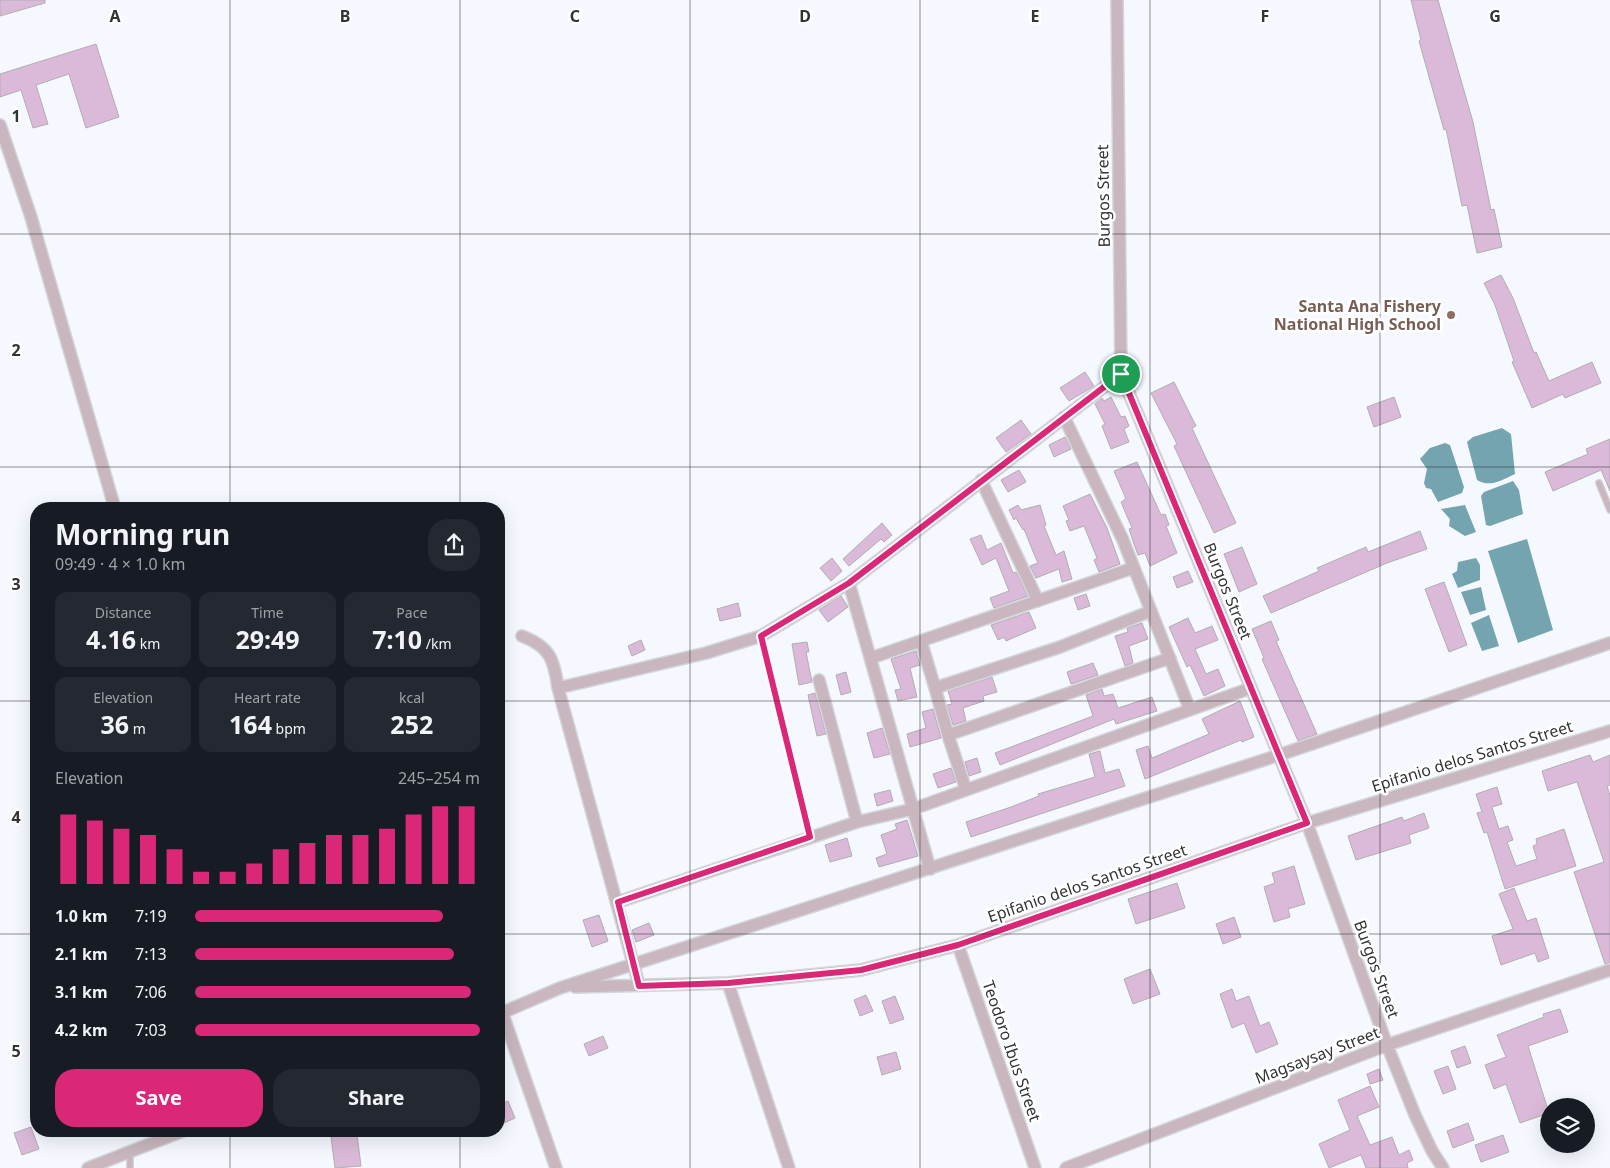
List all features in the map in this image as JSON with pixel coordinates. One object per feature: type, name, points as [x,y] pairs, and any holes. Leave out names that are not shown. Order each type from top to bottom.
[{"type":"street","name":"Burgos Street","points":[[1117,0],[1121,374],[1307,823],[1387,1045],[1415,1115],[1432,1151],[1443,1168]]},
{"type":"street","points":[[0,124],[31,217],[113,502]]},
{"type":"street","points":[[558,688],[706,652],[761,636],[849,583],[1121,374]]},
{"type":"street","points":[[1064,417],[1134,568],[1190,710]]},
{"type":"street","points":[[981,480],[1038,601]]},
{"type":"street","points":[[871,658],[1134,568]]},
{"type":"street","points":[[849,583],[930,868]]},
{"type":"street","points":[[935,688],[1060,647],[1151,611]]},
{"type":"street","points":[[522,636],[537,642],[550,655],[635,964],[639,986]]},
{"type":"street","points":[[921,641],[966,790]]},
{"type":"street","points":[[505,1011],[560,988],[1278,755],[1610,643]]},
{"type":"street","points":[[948,735],[1170,658]]},
{"type":"street","points":[[819,680],[857,822]]},
{"type":"street","points":[[618,902],[857,822],[913,809],[1251,688]]},
{"type":"street","name":"Epifanio delos Santos Street","points":[[560,988],[728,983],[861,970],[958,945],[1307,823],[1610,731]]},
{"type":"street","name":"Teodoro Ibus Street","points":[[958,945],[1034,1168]]},
{"type":"street","name":"Magsaysay Street","points":[[1066,1168],[1387,1045],[1610,970]]},
{"type":"street","points":[[728,983],[788,1168]]},
{"type":"street","points":[[505,1024],[556,1168]]},
{"type":"street","points":[[88,1168],[167,1137]]},
{"type":"lane","points":[[1599,483],[1610,510]]},
{"type":"lane","points":[[130,1151],[130,1168]]},
{"type":"path","points":[[761,636],[810,837]]},
{"type":"water","points":[[1502,428],[1511,434],[1515,474],[1501,481],[1491,483],[1477,480],[1467,442],[1473,437]]},
{"type":"water","points":[[1445,443],[1450,445],[1464,487],[1462,493],[1438,502],[1431,489],[1426,488],[1424,483],[1427,469],[1420,459],[1430,448]]},
{"type":"water","points":[[1513,481],[1519,490],[1523,514],[1490,526],[1486,525],[1481,496],[1484,492]]},
{"type":"water","points":[[1465,505],[1476,532],[1465,536],[1449,526],[1450,519],[1441,509]]},
{"type":"water","points":[[1527,539],[1553,630],[1518,643],[1488,551]]},
{"type":"water","points":[[1476,558],[1480,565],[1480,580],[1458,588],[1452,574],[1457,571],[1458,562]]},
{"type":"water","points":[[1481,587],[1486,610],[1470,615],[1461,592]]},
{"type":"water","points":[[1489,615],[1499,646],[1482,651],[1471,623]]},
{"type":"building","points":[[0,0],[45,0],[45,3],[0,16]]},
{"type":"building","points":[[1411,0],[1438,0],[1473,122],[1491,210],[1494,209],[1502,247],[1477,253],[1467,205],[1462,206],[1446,129],[1444,130],[1419,41],[1421,40]]},
{"type":"building","points":[[96,44],[119,117],[86,128],[69,74],[36,85],[48,124],[33,128],[21,90],[0,97],[0,74]]},
{"type":"building","points":[[1501,275],[1513,298],[1534,353],[1536,352],[1549,381],[1592,362],[1601,383],[1565,398],[1563,394],[1532,408],[1512,362],[1514,361],[1495,305],[1484,283]]},
{"type":"building","points":[[1085,372],[1094,386],[1069,401],[1060,388]]},
{"type":"building","points":[[1174,382],[1196,426],[1192,428],[1236,523],[1214,533],[1174,446],[1177,444],[1151,393]]},
{"type":"building","points":[[1111,397],[1121,417],[1125,416],[1129,426],[1124,429],[1129,442],[1111,449],[1102,426],[1105,424],[1095,404],[1102,398],[1104,401]]},
{"type":"building","points":[[1394,397],[1401,417],[1374,427],[1367,407]]},
{"type":"building","points":[[1021,420],[1031,434],[1006,452],[996,438]]},
{"type":"building","points":[[1065,437],[1071,449],[1054,457],[1049,445]]},
{"type":"building","points":[[1610,439],[1610,491],[1601,470],[1553,491],[1545,472],[1588,454],[1586,449]]},
{"type":"building","points":[[1137,462],[1161,515],[1165,514],[1169,525],[1166,526],[1177,553],[1150,566],[1145,553],[1138,555],[1129,529],[1132,528],[1121,502],[1126,499],[1114,471]]},
{"type":"building","points":[[1019,470],[1026,482],[1008,492],[1001,480]]},
{"type":"building","points":[[1090,494],[1107,528],[1120,564],[1099,572],[1094,560],[1097,558],[1084,526],[1070,531],[1066,521],[1069,520],[1063,506]]},
{"type":"building","points":[[1018,505],[1021,510],[1040,505],[1046,525],[1044,526],[1056,555],[1064,551],[1072,579],[1062,582],[1059,569],[1036,578],[1030,566],[1038,563],[1024,529],[1016,518],[1014,520],[1009,510]]},
{"type":"building","points":[[882,523],[892,535],[884,542],[881,539],[849,566],[843,559]]},
{"type":"building","points":[[1420,531],[1427,549],[1387,563],[1271,613],[1263,596],[1319,571],[1317,568],[1366,547],[1368,552]]},
{"type":"building","points":[[981,535],[987,550],[1001,543],[1013,573],[1016,572],[1028,596],[994,608],[990,598],[1009,591],[996,558],[982,565],[970,539]]},
{"type":"building","points":[[1242,547],[1257,584],[1239,592],[1224,554]]},
{"type":"building","points":[[832,558],[842,571],[831,581],[820,568]]},
{"type":"building","points":[[1188,571],[1193,582],[1177,588],[1173,577]]},
{"type":"building","points":[[1444,582],[1467,645],[1449,652],[1425,589]]},
{"type":"building","points":[[1086,594],[1090,606],[1078,610],[1074,598]]},
{"type":"building","points":[[841,596],[848,607],[828,622],[819,610]]},
{"type":"building","points":[[738,603],[741,616],[720,621],[717,609]]},
{"type":"building","points":[[1029,612],[1036,628],[1006,641],[1004,637],[998,640],[991,625]]},
{"type":"building","points":[[1188,618],[1195,633],[1212,626],[1218,640],[1195,649],[1206,674],[1218,669],[1225,686],[1204,696],[1190,665],[1187,667],[1169,627]]},
{"type":"building","points":[[1271,621],[1279,640],[1276,641],[1317,734],[1298,741],[1262,659],[1264,658],[1252,629]]},
{"type":"building","points":[[1142,623],[1148,639],[1129,646],[1133,663],[1125,666],[1115,636],[1128,632],[1127,628]]},
{"type":"building","points":[[641,640],[645,650],[632,656],[628,646]]},
{"type":"building","points":[[807,642],[809,652],[806,652],[812,682],[799,685],[792,644]]},
{"type":"building","points":[[916,651],[920,665],[910,668],[917,697],[898,701],[895,690],[901,689],[891,659]]},
{"type":"building","points":[[1093,663],[1098,675],[1071,684],[1067,672]]},
{"type":"building","points":[[846,672],[851,692],[841,695],[836,675]]},
{"type":"building","points":[[992,677],[997,692],[983,696],[984,701],[963,708],[966,721],[953,725],[947,705],[952,704],[948,691]]},
{"type":"building","points":[[1102,689],[1104,696],[1113,694],[1118,708],[1152,697],[1157,711],[1116,724],[1114,719],[1000,765],[995,753],[1093,716],[1086,695]]},
{"type":"building","points":[[815,693],[826,734],[817,736],[808,695]]},
{"type":"building","points":[[1240,701],[1254,737],[1242,742],[1241,740],[1145,779],[1136,750],[1148,746],[1152,758],[1209,734],[1202,719]]},
{"type":"building","points":[[933,709],[941,738],[910,747],[907,734],[926,728],[922,712]]},
{"type":"building","points":[[882,728],[890,754],[874,758],[867,733]]},
{"type":"building","points":[[1100,751],[1105,773],[1119,769],[1125,786],[971,837],[966,822],[1011,807],[1039,796],[1038,794],[1095,777],[1089,754]]},
{"type":"building","points":[[1590,755],[1593,762],[1610,755],[1610,785],[1607,786],[1610,795],[1610,963],[1605,964],[1574,872],[1604,862],[1577,782],[1548,791],[1542,771]]},
{"type":"building","points":[[977,758],[981,772],[969,776],[965,762]]},
{"type":"building","points":[[951,768],[956,782],[938,788],[933,774]]},
{"type":"building","points":[[1497,787],[1502,804],[1492,807],[1499,829],[1508,826],[1513,840],[1507,842],[1516,866],[1537,859],[1533,846],[1537,844],[1536,839],[1564,829],[1576,866],[1505,889],[1487,832],[1484,833],[1477,813],[1482,812],[1476,794]]},
{"type":"building","points":[[890,790],[893,801],[877,806],[874,794]]},
{"type":"building","points":[[1424,813],[1429,828],[1409,835],[1411,843],[1356,860],[1348,836],[1402,817],[1404,821]]},
{"type":"building","points":[[907,820],[918,856],[879,867],[876,858],[887,854],[881,835],[897,829],[895,824]]},
{"type":"building","points":[[847,838],[852,856],[830,862],[825,845]]},
{"type":"building","points":[[1294,866],[1305,904],[1288,909],[1290,917],[1274,922],[1264,887],[1275,883],[1272,873]]},
{"type":"building","points":[[1177,883],[1185,908],[1136,924],[1128,899]]},
{"type":"building","points":[[1514,888],[1527,921],[1536,918],[1549,958],[1538,962],[1535,953],[1501,965],[1492,936],[1513,929],[1499,894]]},
{"type":"building","points":[[599,915],[608,941],[592,947],[583,920]]},
{"type":"building","points":[[1234,917],[1241,937],[1223,944],[1216,924]]},
{"type":"building","points":[[649,923],[654,935],[636,942],[632,930]]},
{"type":"building","points":[[1150,969],[1160,994],[1133,1004],[1124,979]]},
{"type":"building","points":[[1232,989],[1236,1001],[1249,996],[1260,1026],[1269,1022],[1278,1044],[1256,1053],[1244,1023],[1232,1028],[1220,994]]},
{"type":"building","points":[[866,995],[873,1011],[860,1016],[854,1000]]},
{"type":"building","points":[[895,996],[904,1019],[890,1024],[882,1001]]},
{"type":"building","points":[[1560,1009],[1568,1032],[1528,1046],[1544,1098],[1540,1098],[1540,1116],[1520,1123],[1506,1084],[1494,1089],[1485,1065],[1506,1057],[1497,1035],[1544,1017],[1543,1014]]},
{"type":"building","points":[[603,1036],[608,1048],[589,1056],[584,1044]]},
{"type":"building","points":[[1465,1046],[1471,1063],[1457,1068],[1451,1051]]},
{"type":"building","points":[[896,1052],[901,1069],[882,1075],[877,1057]]},
{"type":"building","points":[[1448,1066],[1456,1089],[1443,1094],[1434,1071]]},
{"type":"building","points":[[1379,1069],[1383,1080],[1370,1084],[1367,1074]]},
{"type":"building","points":[[1370,1086],[1379,1107],[1357,1116],[1370,1145],[1392,1137],[1399,1155],[1409,1150],[1413,1160],[1407,1163],[1408,1168],[1366,1168],[1361,1155],[1329,1168],[1319,1144],[1350,1130],[1338,1100]]},
{"type":"building","points":[[508,1101],[515,1118],[505,1123],[505,1102]]},
{"type":"building","points":[[1468,1123],[1474,1140],[1453,1148],[1447,1131]]},
{"type":"building","points":[[30,1127],[30,1137],[35,1137],[39,1149],[22,1155],[14,1133]]},
{"type":"building","points":[[1503,1135],[1509,1152],[1481,1162],[1475,1145]]},
{"type":"building","points":[[331,1137],[357,1137],[361,1166],[335,1168]]},
{"type":"place","name":"Santa Ana Fishery National High School","points":[[1451,315]]},
{"type":"route","points":[[1121,374],[1307,823],[958,945],[861,970],[818,976],[728,983],[639,986],[618,902],[810,837],[761,636],[849,583],[1121,374]]}]
